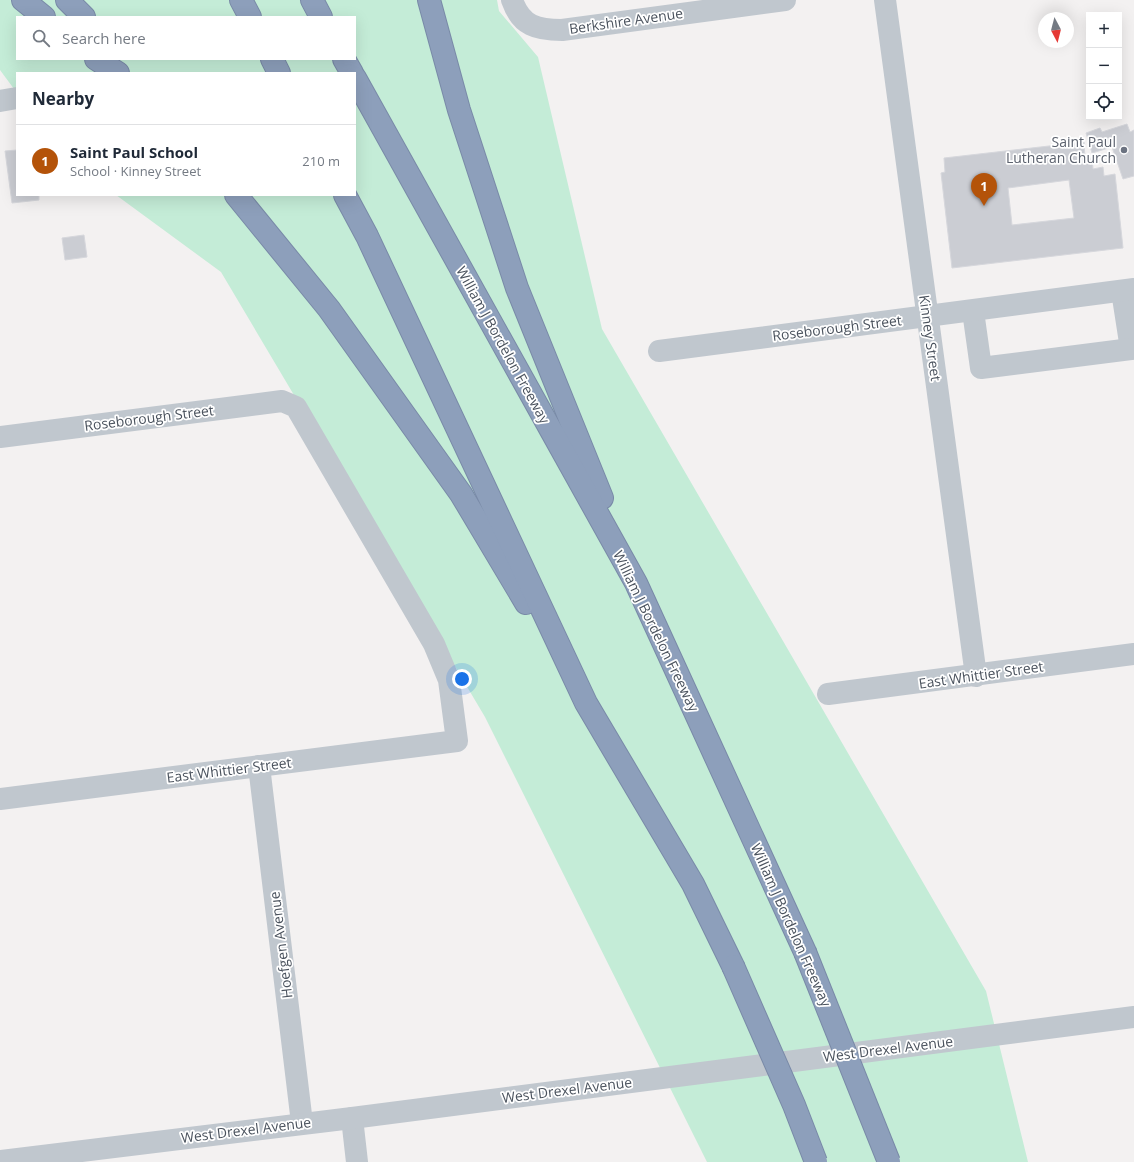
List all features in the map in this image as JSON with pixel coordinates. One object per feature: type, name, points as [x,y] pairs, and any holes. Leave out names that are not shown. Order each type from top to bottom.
[{"type":"highway","points":[[23,0],[43,16]]},
{"type":"highway","points":[[67,0],[83,16]]},
{"type":"highway","points":[[241,0],[249,16]]},
{"type":"highway","points":[[312,0],[320,16]]},
{"type":"highway","points":[[429,0],[459,110],[517,288],[636,583]]},
{"type":"highway","points":[[98,60],[116,72]]},
{"type":"highway","points":[[118,60],[127,72]]},
{"type":"highway","points":[[273,60],[279,72]]},
{"type":"highway","points":[[345,60],[351,72]]},
{"type":"highway","name":"William J Bordelon Freeway","points":[[356,80],[636,583],[805,952],[890,1162]]},
{"type":"highway","points":[[237,196],[329,309],[461,494],[693,884],[733,966],[794,1105],[816,1162]]},
{"type":"highway","points":[[346,196],[367,236],[586,703]]},
{"type":"street","name":"Berkshire Avenue","points":[[515,8],[522,19],[532,26],[544,30],[562,30],[785,0]]},
{"type":"street","name":"Kinney Street","points":[[885,0],[976,676]]},
{"type":"street","points":[[0,101],[16,98]]},
{"type":"street","name":"Roseborough Street","points":[[659,351],[1128,290]]},
{"type":"street","points":[[973,311],[981,368],[1132,349],[1128,290]]},
{"type":"street","name":"Roseborough Street","points":[[0,437],[282,401],[296,407],[434,644],[449,680],[457,741]]},
{"type":"street","name":"East Whittier Street","points":[[828,694],[976,676],[1134,654]]},
{"type":"street","name":"East Whittier Street","points":[[0,799],[457,741]]},
{"type":"street","name":"Hoefgen Avenue","points":[[260,766],[302,1124]]},
{"type":"street","name":"West Drexel Avenue","points":[[0,1161],[352,1118],[1134,1017]]},
{"type":"street","points":[[352,1118],[357,1162]]},
{"type":"green space","points":[[0,0],[497,0],[499,11],[538,57],[602,329],[986,991],[1028,1162],[707,1162],[485,717],[221,272],[117,196],[356,196],[356,72],[16,72],[16,92],[0,70]]},
{"type":"building","name":"Saint Paul Lutheran Church","points":[[1127,124],[1130,132],[1134,130],[1134,176],[1123,179],[1112,147],[1092,153],[1086,133],[1100,128],[1102,132]]},
{"type":"building","points":[[1084,142],[1085,159],[1092,158],[1093,169],[1103,167],[1104,176],[1115,174],[1123,248],[952,268],[941,173],[945,172],[944,158]],"holes":[[[1069,180],[1074,218],[1012,225],[1008,188]]]},
{"type":"building","points":[[16,150],[16,196],[39,196],[39,200],[12,203],[5,151]]},
{"type":"building","points":[[84,235],[87,257],[65,260],[62,238]]},
{"type":"place","name":"Saint Paul Lutheran Church","points":[[1124,150]]},
{"type":"place","name":"Saint Paul School","points":[[984,206]]}]
